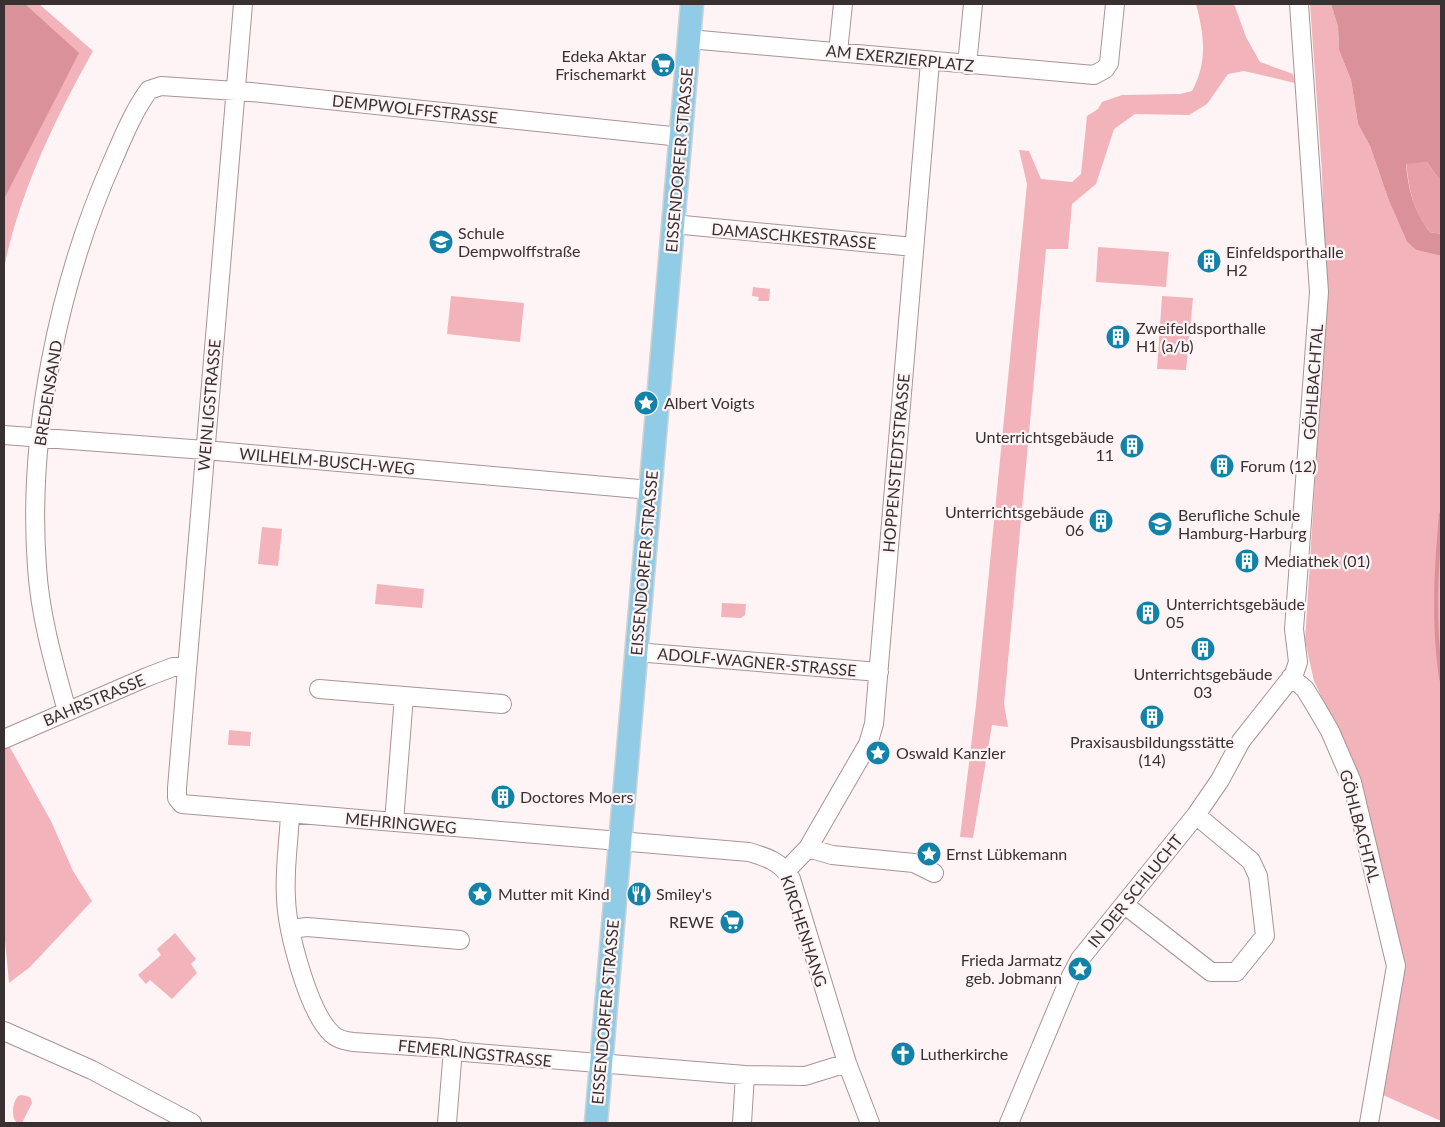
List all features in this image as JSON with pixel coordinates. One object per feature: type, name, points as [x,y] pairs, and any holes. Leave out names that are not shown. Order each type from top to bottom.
[{"type":"main road","name":"EISSENDORFER STRASSE","points":[[596,1123],[692,4]]},
{"type":"street","name":"WEINLIGSTRASSE","points":[[182,804],[176,794],[243,4]]},
{"type":"street","points":[[838,52],[842,4]]},
{"type":"street","points":[[967,65],[974,4]]},
{"type":"street","name":"AM EXERZIERPLATZ","points":[[689,39],[930,62],[1094,75],[1107,66],[1111,55],[1115,4]]},
{"type":"street","name":"GÖHLBACHTAL","points":[[1299,4],[1319,292],[1294,629],[1298,662],[1291,677],[1305,689],[1325,723],[1352,782],[1396,966],[1369,1123]]},
{"type":"street","name":"HOPPENSTEDTSTRASSE","points":[[786,871],[808,848],[868,744],[874,724],[930,62]]},
{"type":"street","name":"DEMPWOLFFSTRASSE","points":[[149,90],[161,86],[236,92],[681,137]]},
{"type":"street","name":"BREDENSAND","points":[[67,711],[45,626],[37,567],[37,496],[41,438],[54,347],[72,270],[97,196],[122,141],[149,90]]},
{"type":"street","name":"DAMASCHKESTRASSE","points":[[673,224],[914,246]]},
{"type":"street","name":"WILHELM-BUSCH-WEG","points":[[4,435],[205,450],[650,490]]},
{"type":"street","name":"ADOLF-WAGNER-STRASSE","points":[[636,652],[879,672]]},
{"type":"street","name":"BAHRSTRASSE","points":[[4,739],[147,677],[173,667],[186,667]]},
{"type":"street","name":"IN DER SCHLUCHT","points":[[1009,1123],[1069,980],[1080,959],[1196,815],[1220,780],[1241,741],[1291,677]]},
{"type":"street","points":[[319,689],[502,704]]},
{"type":"street","points":[[394,822],[404,696]]},
{"type":"street","name":"MEHRINGWEG","points":[[182,804],[621,841]]},
{"type":"street","name":"FEMERLINGSTRASSE","points":[[290,814],[285,886],[290,929],[297,959],[310,993],[323,1022],[334,1036],[353,1042],[452,1055],[745,1075],[806,1076],[847,1063]]},
{"type":"street","points":[[1125,905],[1211,972],[1236,972],[1265,936],[1258,876],[1251,861],[1196,815]]},
{"type":"street","name":"KIRCHENHANG","points":[[621,841],[749,852],[771,860],[786,871],[794,888],[847,1063],[870,1123]]},
{"type":"street","points":[[808,848],[832,855],[914,863],[934,873]]},
{"type":"street","points":[[290,929],[307,927],[460,940]]},
{"type":"street","points":[[4,1031],[84,1066],[181,1120]]},
{"type":"street","points":[[446,1123],[452,1055]]},
{"type":"street","points":[[742,1123],[745,1075]]},
{"type":"shaded area","points":[[4,4],[39,4],[93,51],[65,103],[40,156],[19,211],[4,268]]},
{"type":"shaded area","points":[[4,4],[25,4],[79,53],[4,199]]},
{"type":"shaded area","points":[[1196,4],[1234,4],[1246,37],[1260,62],[1293,74],[1295,83],[1244,71],[1228,74],[1207,104],[1189,115],[1135,114],[1114,129],[1096,184],[1072,204],[1068,249],[1046,249],[1004,704],[1008,727],[992,725],[973,838],[960,837],[976,705],[1027,184],[1019,150],[1029,151],[1041,179],[1072,182],[1081,174],[1087,116],[1098,109],[1102,102],[1122,95],[1180,94],[1192,91],[1200,69],[1203,48]]},
{"type":"shaded area","points":[[1310,4],[1331,4],[1338,27],[1339,50],[1351,80],[1358,124],[1370,146],[1389,201],[1407,242],[1416,250],[1441,256],[1441,1121],[1383,1095],[1403,961],[1362,783],[1314,681],[1305,641],[1326,306],[1322,172]]},
{"type":"shaded area","points":[[1331,4],[1441,4],[1441,182],[1427,162],[1406,164],[1410,192],[1420,216],[1430,232],[1441,234],[1441,256],[1416,250],[1407,242],[1389,201],[1370,146],[1358,124],[1351,80],[1339,50],[1338,27]]},
{"type":"shaded area","points":[[1427,162],[1441,182],[1441,234],[1430,232],[1424,223],[1413,200],[1409,183],[1406,163]]},
{"type":"shaded area","points":[[1098,247],[1169,252],[1166,287],[1096,282]]},
{"type":"shaded area","points":[[753,287],[770,289],[769,301],[758,301],[759,297],[752,296]]},
{"type":"shaded area","points":[[451,296],[524,303],[520,342],[447,334]]},
{"type":"shaded area","points":[[1162,296],[1193,298],[1186,370],[1157,369]]},
{"type":"shaded area","points":[[262,527],[282,529],[278,566],[258,564]]},
{"type":"shaded area","points":[[377,584],[424,589],[422,608],[375,604]]},
{"type":"shaded area","points":[[722,603],[746,604],[745,615],[741,618],[721,617]]},
{"type":"shaded area","points":[[229,730],[251,732],[250,746],[228,745]]},
{"type":"shaded area","points":[[8,744],[51,821],[73,871],[92,901],[30,967],[9,983],[4,930],[4,746]]},
{"type":"shaded area","points":[[175,933],[196,959],[191,964],[197,973],[172,999],[150,980],[146,984],[138,975],[161,955],[157,949]]},
{"type":"shaded area","points":[[18,1096],[30,1097],[32,1103],[22,1123],[17,1123],[13,1114],[13,1106]]},
{"type":"waterway","points":[[1441,514],[1436,596],[1438,658],[1441,679]]},
{"type":"place","name":"Edeka Aktar Frischemarkt","points":[[663,65]]},
{"type":"place","name":"Schule Dempwolffstraße","points":[[441,242]]},
{"type":"place","name":"Einfeldsporthalle H2","points":[[1209,261]]},
{"type":"place","name":"Zweifeldsporthalle H1 (a/b)","points":[[1118,337]]},
{"type":"place","name":"Albert Voigts","points":[[646,403]]},
{"type":"place","name":"Unterrichtsgebäude 11","points":[[1132,446]]},
{"type":"place","name":"Forum (12)","points":[[1222,466]]},
{"type":"place","name":"Unterrichtsgebäude 06","points":[[1101,521]]},
{"type":"place","name":"Berufliche Schule Hamburg-Harburg","points":[[1160,524]]},
{"type":"place","name":"Mediathek (01)","points":[[1247,561]]},
{"type":"place","name":"Unterrichtsgebäude 05","points":[[1148,613]]},
{"type":"place","name":"Unterrichtsgebäude 03","points":[[1203,649]]},
{"type":"place","name":"Praxisausbildungsstätte (14)","points":[[1152,717]]},
{"type":"place","name":"Oswald Kanzler","points":[[878,753]]},
{"type":"place","name":"Doctores Moers","points":[[503,797]]},
{"type":"place","name":"Ernst Lübkemann","points":[[929,854]]},
{"type":"place","name":"Mutter mit Kind","points":[[480,894]]},
{"type":"place","name":"Smiley's","points":[[639,894]]},
{"type":"place","name":"REWE","points":[[732,922]]},
{"type":"place","name":"Frieda Jarmatz geb. Jobmann","points":[[1080,969]]},
{"type":"place","name":"Lutherkirche","points":[[903,1054]]}]
